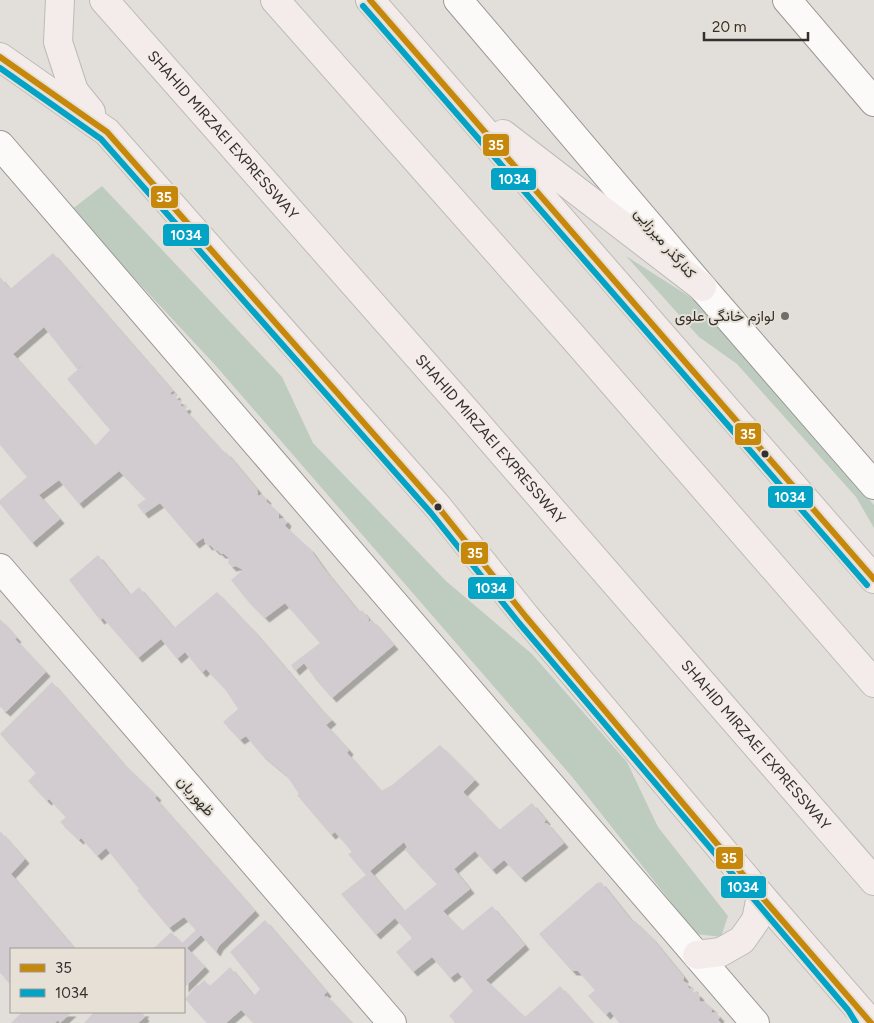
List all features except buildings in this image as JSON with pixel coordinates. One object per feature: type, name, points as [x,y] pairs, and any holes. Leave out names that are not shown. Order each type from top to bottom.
[{"type":"highway","points":[[60,0],[58,42],[74,91],[107,132],[438,507],[526,616],[761,896],[871,1023]]},
{"type":"highway","name":"SHAHID MIRZAEI EXPRESSWAY","points":[[104,0],[474,420],[874,881]]},
{"type":"highway","points":[[275,0],[579,344],[874,683]]},
{"type":"highway","points":[[370,0],[874,579]]},
{"type":"highway","points":[[0,57],[107,132]]},
{"type":"highway","points":[[456,98],[702,287]]},
{"type":"highway","points":[[697,955],[721,952],[742,940],[756,920],[761,896]]},
{"type":"street","points":[[787,0],[874,102]]},
{"type":"street","name":"کنارگذر میرزایی","points":[[460,1],[702,287],[874,485]]},
{"type":"street","points":[[0,145],[755,1023]]},
{"type":"street","name":"ظهوریان","points":[[0,568],[392,1023]]},
{"type":"green space","points":[[102,186],[282,377],[313,443],[446,581],[532,654],[627,762],[658,827],[728,916],[721,937],[696,934],[573,778],[216,366],[71,210]]},
{"type":"green space","points":[[626,256],[698,302],[874,505],[874,528],[856,497],[737,364],[699,337]]},
{"type":"transit line","name":"35","points":[[370,0],[874,579]]},
{"type":"transit line","name":"1034","points":[[363,6],[867,585]]},
{"type":"transit line","name":"35","points":[[0,57],[107,132],[438,507],[526,617],[761,896],[871,1023]]},
{"type":"transit line","name":"1034","points":[[0,68],[101,139],[431,513],[519,623],[848,1010],[856,1023]]},
{"type":"place","name":"لوازم خانگی علوی","points":[[785,316]]}]
